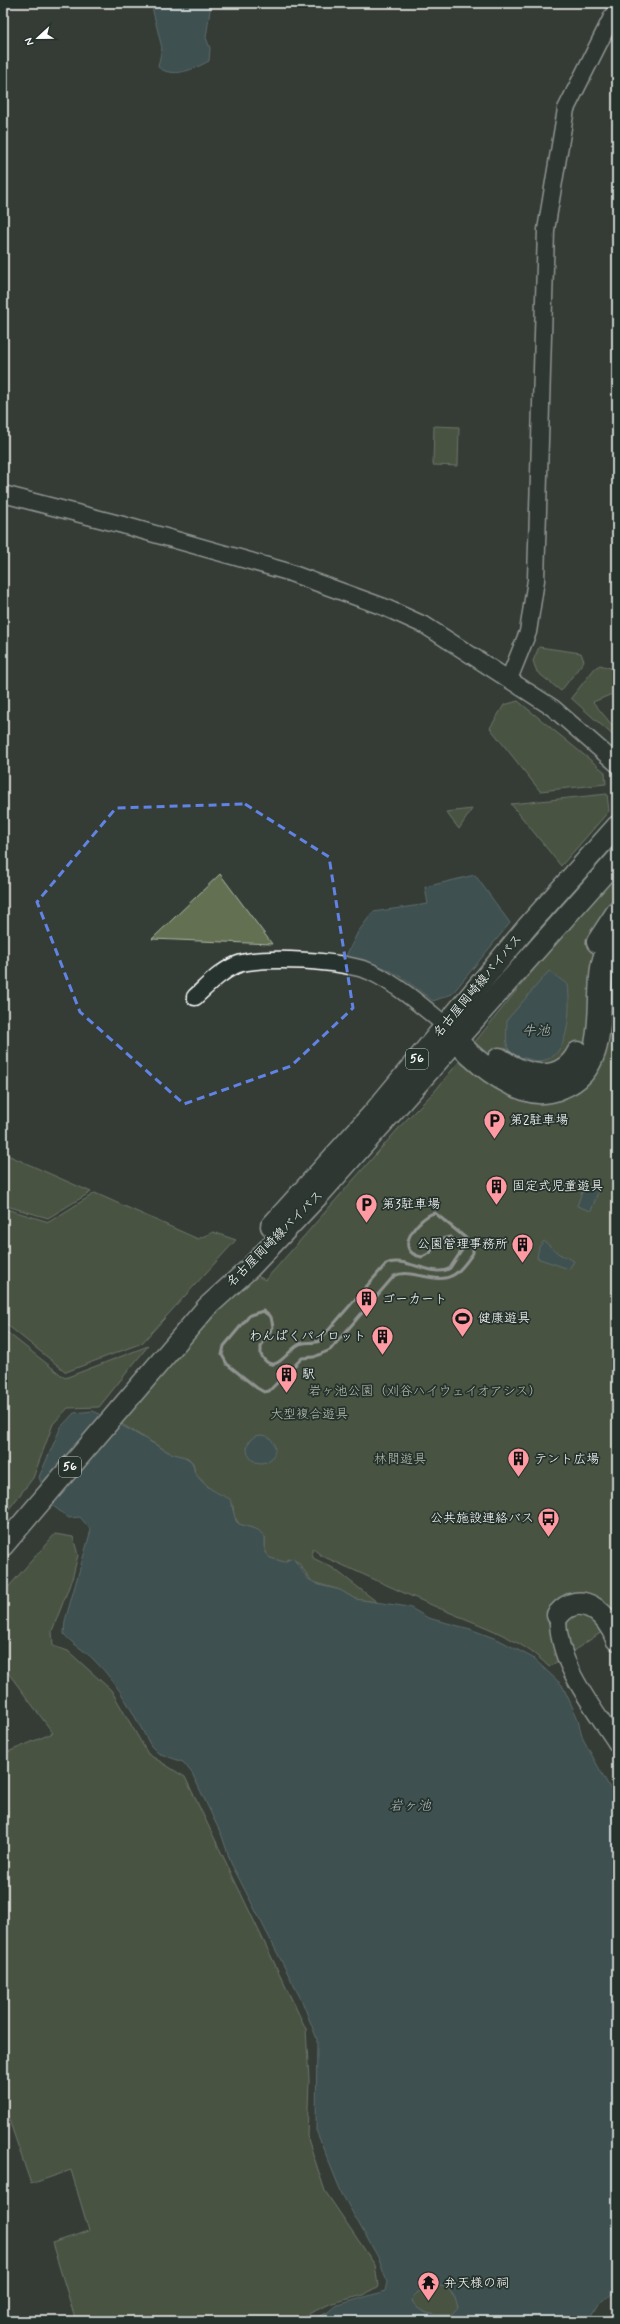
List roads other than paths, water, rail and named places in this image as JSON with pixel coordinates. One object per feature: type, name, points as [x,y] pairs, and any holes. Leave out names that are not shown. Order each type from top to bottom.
[{"type":"highway","points":[[455,1032],[510,1067],[524,1073],[539,1077],[560,1072],[575,1058],[583,1039],[587,985],[592,955],[604,930],[617,913]]},
{"type":"highway","points":[[455,1032],[478,1062],[519,1088],[543,1092],[567,1086],[589,1065],[596,1047],[600,1027],[602,966],[606,952],[617,932]]},
{"type":"highway","points":[[558,1615],[563,1609],[576,1603],[591,1606],[606,1619],[617,1639]]},
{"type":"main road","name":"名古屋岡崎線バイパス","points":[[5,1544],[133,1393],[220,1294],[250,1268],[320,1195],[455,1032],[583,863],[617,826]]},
{"type":"main road","name":"名古屋岡崎線バイパス","points":[[455,1032],[617,859]]},
{"type":"street","points":[[509,679],[528,632],[536,580],[546,230],[566,109],[617,7]]},
{"type":"street","points":[[3,494],[123,524],[285,571],[348,593],[426,626],[553,708],[617,764]]},
{"type":"street","points":[[195,997],[223,972],[237,965],[256,961],[329,963],[370,971],[399,988],[455,1032]]},
{"type":"street","points":[[558,1615],[559,1637],[567,1662],[617,1744]]},
{"type":"water","points":[[151,3],[211,3],[206,38],[210,48],[209,61],[184,72],[164,71],[158,67],[162,48]]},
{"type":"water","points":[[475,875],[510,923],[452,994],[433,1001],[412,984],[383,967],[360,960],[345,958],[358,932],[373,912],[428,904],[425,887]]},
{"type":"water","name":"牛池","points":[[549,971],[568,985],[569,1009],[565,1037],[560,1048],[552,1057],[542,1061],[518,1056],[513,1054],[508,1047],[507,1020]]},
{"type":"water","points":[[585,1184],[599,1189],[591,1211],[577,1206]]},
{"type":"water","points":[[544,1241],[559,1254],[574,1261],[569,1269],[537,1258],[539,1247]]},
{"type":"water","name":"岩ヶ池","points":[[93,1411],[168,1452],[186,1458],[193,1464],[195,1472],[203,1483],[230,1499],[236,1521],[239,1524],[258,1530],[265,1537],[265,1553],[270,1558],[284,1562],[293,1558],[308,1579],[319,1585],[340,1590],[355,1599],[409,1607],[428,1618],[470,1629],[499,1640],[533,1658],[562,1685],[577,1717],[583,1739],[617,1801],[617,2292],[600,2302],[589,2321],[305,2321],[327,2313],[335,2306],[385,2291],[387,2282],[378,2257],[342,2194],[316,2130],[317,2039],[302,2001],[231,1863],[222,1836],[192,1773],[183,1762],[158,1753],[151,1746],[126,1701],[112,1680],[90,1656],[64,1634],[65,1621],[91,1530],[80,1517],[69,1518],[48,1502],[39,1477],[61,1427],[74,1413]],"holes":[[[429,2284],[447,2287],[455,2297],[458,2307],[451,2315],[429,2314],[420,2310],[412,2301],[413,2296]]]},
{"type":"water","points":[[261,1435],[271,1439],[275,1449],[271,1459],[261,1463],[251,1459],[247,1449],[251,1439]]},
{"type":"railway","points":[[435,1213],[473,1244],[473,1253],[455,1274],[440,1279],[409,1274],[394,1276],[330,1350],[314,1357],[302,1358],[269,1391],[264,1392],[257,1388],[227,1364],[222,1355],[224,1346],[250,1315],[263,1311],[271,1317],[273,1327],[261,1346],[261,1355],[266,1361],[271,1364],[276,1364],[298,1345],[319,1341],[386,1264],[401,1262],[436,1271],[443,1271],[450,1268],[462,1250],[458,1242],[450,1237],[438,1240],[430,1253],[422,1257],[413,1253],[408,1248],[408,1241],[416,1226],[423,1219],[435,1213]]},
{"type":"place","name":"第2駐車場","points":[[495,1140]]},
{"type":"place","name":"固定式児童遊具","points":[[496,1206]]},
{"type":"place","name":"第3駐車場","points":[[366,1224]]},
{"type":"place","name":"公園管理事務所","points":[[523,1264]]},
{"type":"place","name":"ゴーカート","points":[[367,1318]]},
{"type":"place","name":"健康遊具","points":[[463,1338]]},
{"type":"place","name":"わんぱくパイロット","points":[[382,1356]]},
{"type":"place","name":"駅","points":[[286,1394]]},
{"type":"place","name":"テント広場","points":[[518,1478]]},
{"type":"place","name":"公共施設連絡バス","points":[[549,1538]]},
{"type":"place","name":"弁天様の祠","points":[[429,2302]]},
{"type":"park label","name":"岩ヶ池公園（刈谷ハイウェイオアシス）","points":[[425,1391]]},
{"type":"park label","name":"大型複合遊具","points":[[309,1414]]},
{"type":"park label","name":"林間遊具","points":[[400,1459]]}]
